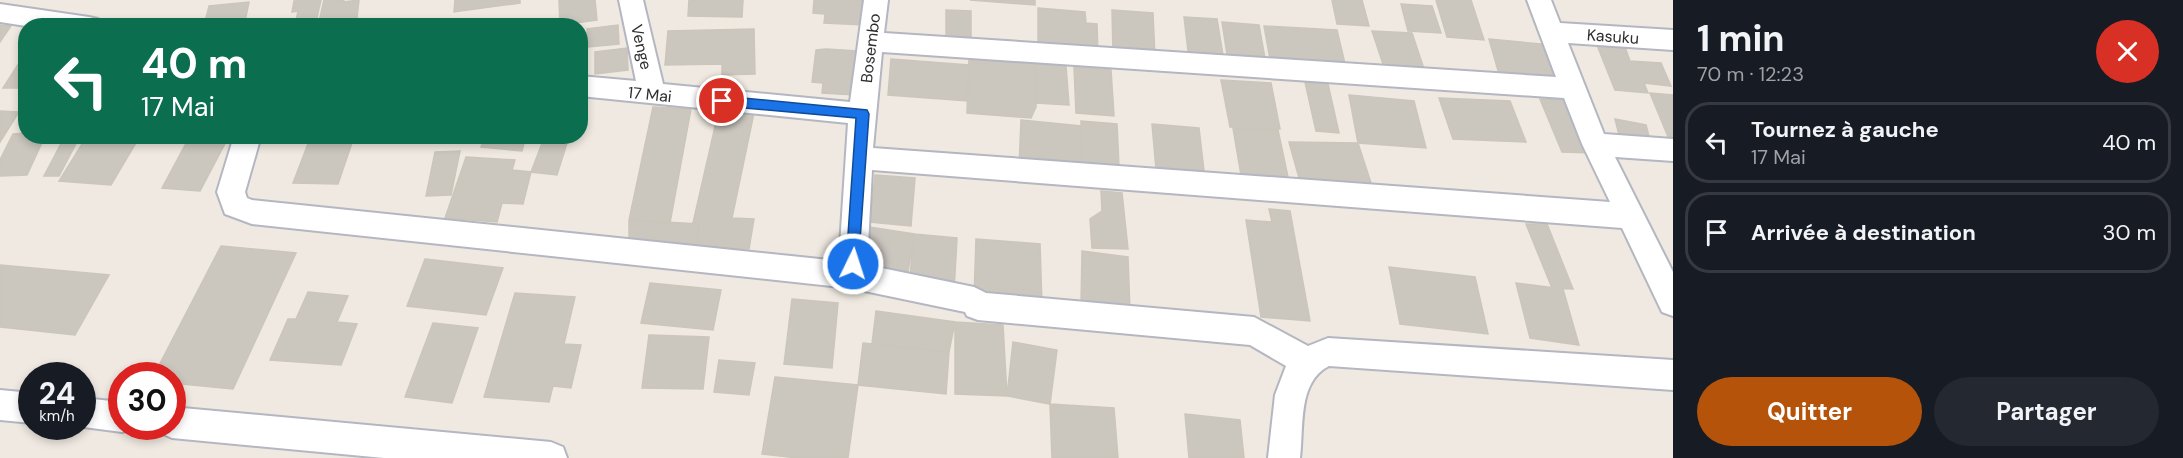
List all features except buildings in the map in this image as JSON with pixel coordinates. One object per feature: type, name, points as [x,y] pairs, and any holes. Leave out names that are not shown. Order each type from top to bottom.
[{"type":"street","name":"Venge","points":[[631,0],[652,94]]},
{"type":"street","name":"Bosembo","points":[[853,273],[850,270],[853,264],[862,114],[876,0]]},
{"type":"street","points":[[1539,0],[1595,144],[1630,216],[1665,272],[1673,302]]},
{"type":"street","points":[[0,13],[34,18]]},
{"type":"street","name":"Kasuku","points":[[1552,32],[1673,40]]},
{"type":"street","points":[[871,42],[1574,88]]},
{"type":"street","name":"17 Mai","points":[[588,87],[862,114]]},
{"type":"street","points":[[246,144],[231,192],[235,206],[252,212],[853,273],[974,300],[978,306],[1254,331],[1308,362]]},
{"type":"street","points":[[1595,144],[1673,150]]},
{"type":"street","points":[[859,158],[1630,216]]},
{"type":"street","points":[[1284,458],[1290,401],[1297,379],[1308,362],[1328,352],[1673,375]]},
{"type":"street","points":[[0,405],[18,407]]},
{"type":"street","points":[[186,423],[551,458]]},
{"type":"route","points":[[722,101],[862,114],[853,264]]}]
